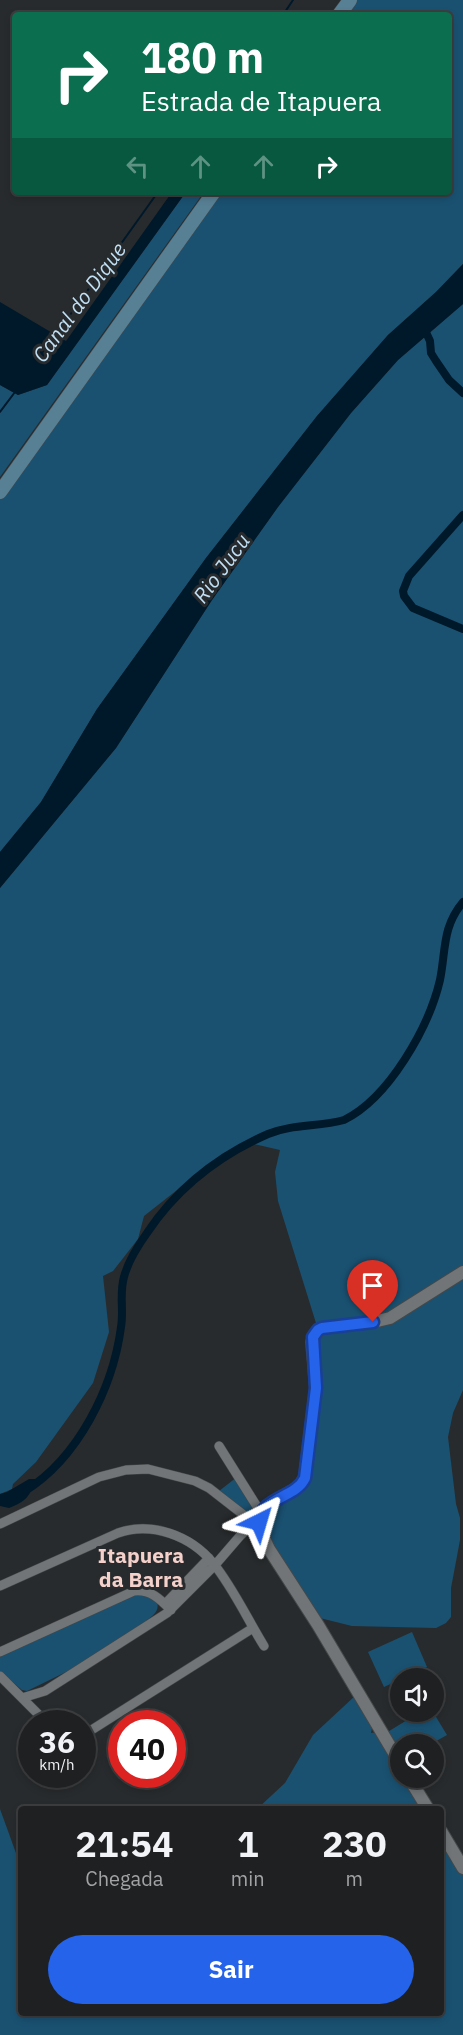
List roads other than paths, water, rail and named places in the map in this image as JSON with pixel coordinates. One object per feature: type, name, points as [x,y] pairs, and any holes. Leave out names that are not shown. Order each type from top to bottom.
[{"type":"main road","points":[[0,492],[212,195]]},
{"type":"street","points":[[22,1698],[45,1691],[168,1607],[258,1519],[267,1506],[299,1487],[305,1478],[316,1388],[312,1342],[315,1334],[322,1328],[390,1318],[463,1272]]},
{"type":"street","points":[[219,1446],[258,1519],[263,1539],[318,1625],[390,1746]]},
{"type":"street","points":[[0,1524],[99,1477],[136,1469],[159,1471],[203,1484],[258,1519]]},
{"type":"street","points":[[0,1586],[118,1533],[131,1529],[152,1529],[168,1533],[192,1545],[212,1562],[264,1646]]},
{"type":"street","points":[[0,1652],[134,1591],[148,1592],[168,1607]]},
{"type":"street","points":[[96,1727],[253,1628]]},
{"type":"street","points":[[0,1676],[34,1710]]},
{"type":"street","points":[[415,1788],[426,1806]]},
{"type":"street","points":[[444,1836],[463,1868]]},
{"type":"water","points":[[170,195],[184,195],[47,385],[18,395],[0,385],[0,302],[66,341]]},
{"type":"water","name":"Rio Jucu","points":[[463,264],[463,304],[398,360],[351,413],[278,507],[212,600],[116,748],[0,888],[0,852],[41,802],[97,709],[206,558],[317,416],[388,335]]},
{"type":"water","points":[[29,1479],[36,1479],[24,1500],[9,1508],[0,1506],[0,1494]]},
{"type":"waterway","name":"Canal do Dique","points":[[285,12],[293,0]]},
{"type":"waterway","name":"Canal do Dique","points":[[55,336],[156,195]]},
{"type":"waterway","points":[[423,326],[430,341],[431,353],[449,380],[463,393]]},
{"type":"waterway","name":"Canal do Dique","points":[[0,412],[15,392]]},
{"type":"waterway","points":[[463,515],[409,576],[403,591],[413,608],[463,629]]},
{"type":"waterway","points":[[25,1491],[61,1460],[77,1441],[90,1420],[110,1374],[117,1350],[122,1321],[122,1290],[126,1271],[136,1249],[159,1217],[185,1188],[232,1152],[277,1131],[344,1120],[361,1110],[376,1095],[405,1059],[427,1019],[440,980],[448,930],[456,911],[463,902]]},
{"type":"district","name":"Itapuera da Barra","points":[[141,1567]]}]
